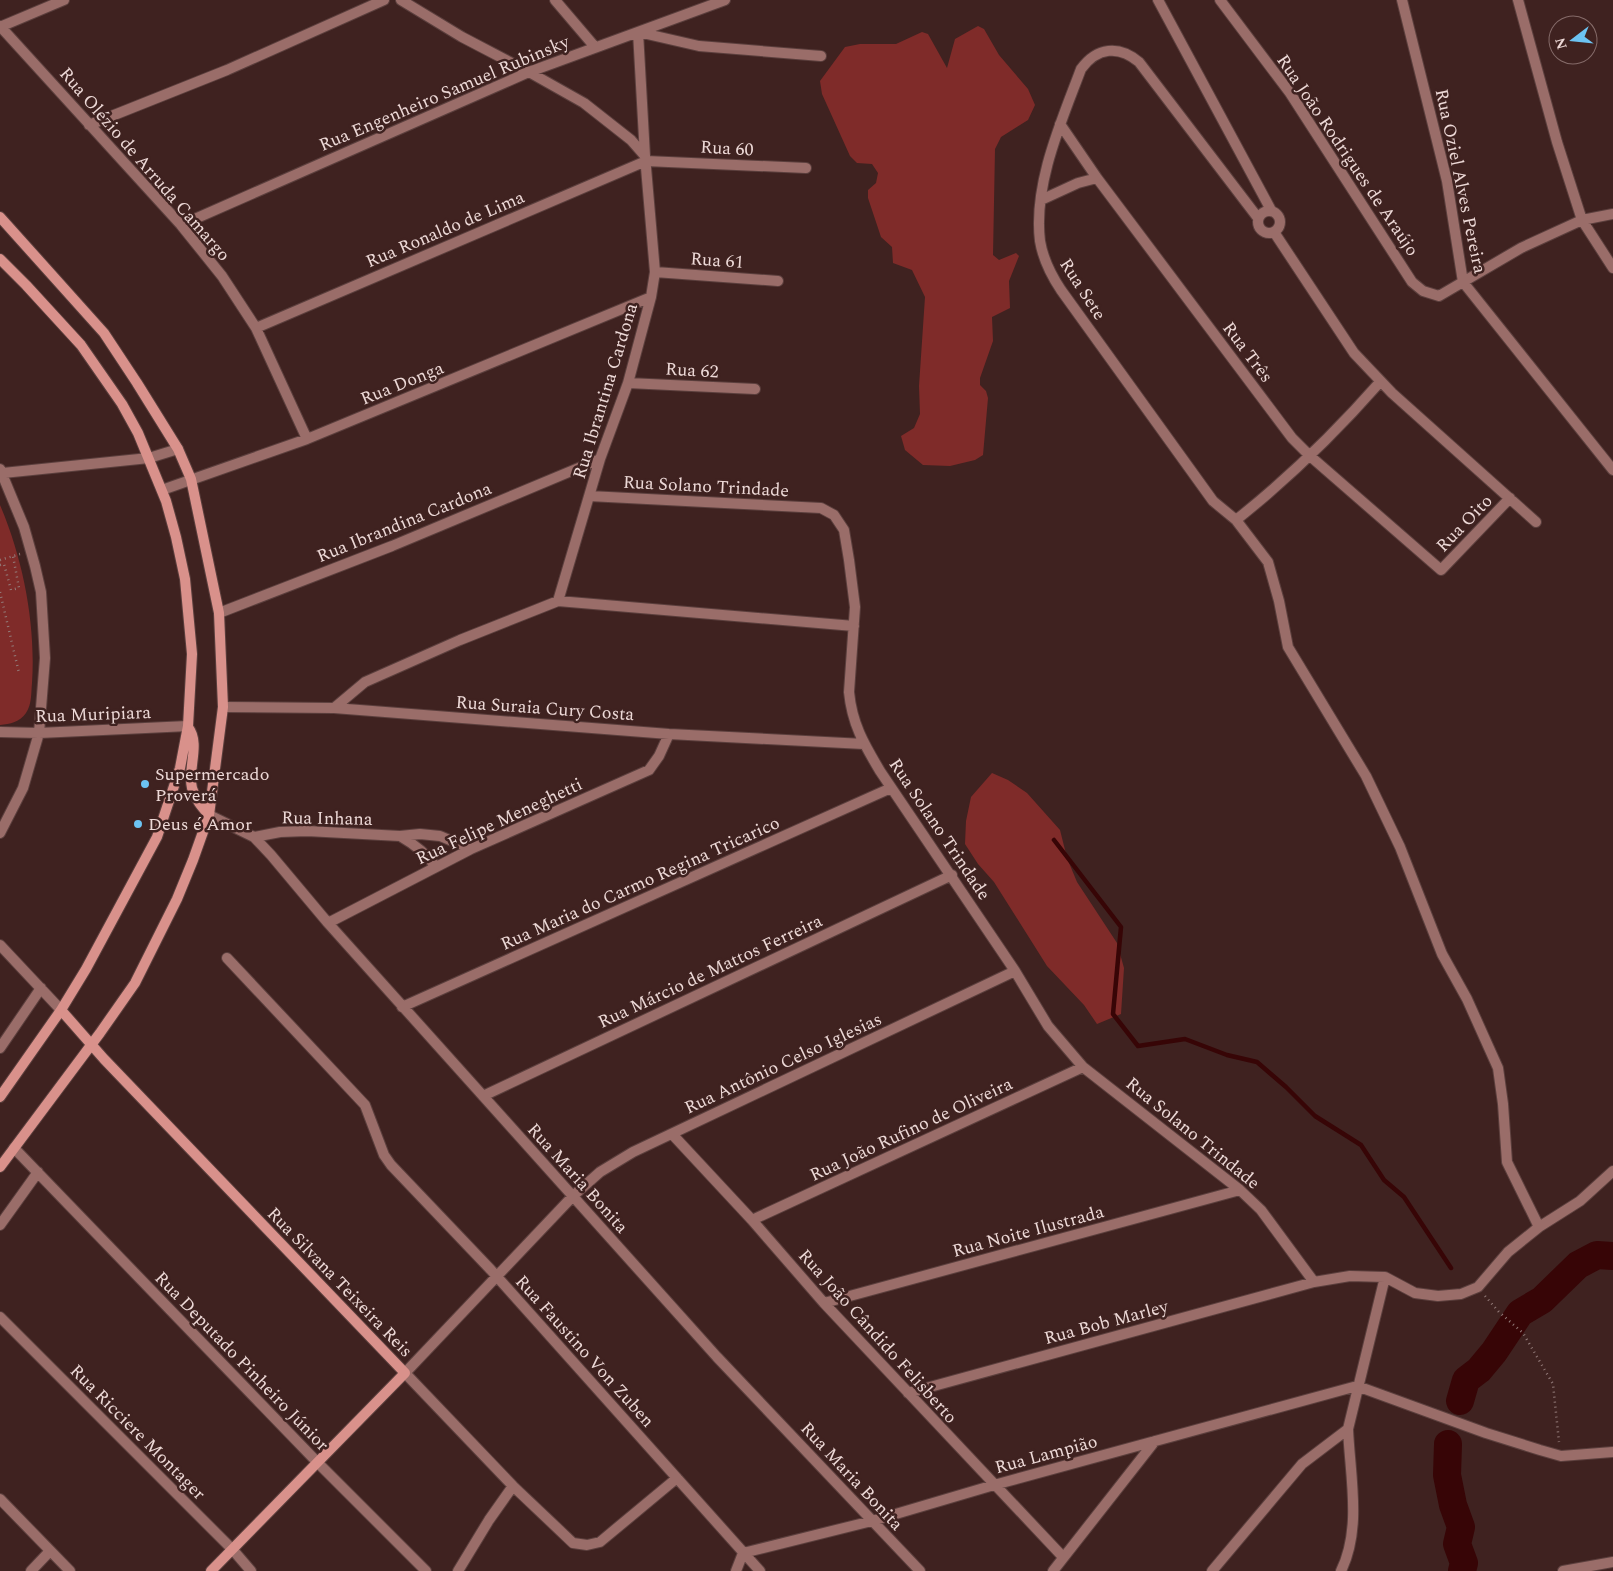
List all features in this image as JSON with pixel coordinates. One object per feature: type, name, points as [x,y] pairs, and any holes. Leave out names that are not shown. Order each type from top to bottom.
[{"type":"main road","points":[[0,217],[104,333],[178,449],[191,480],[219,613],[223,707],[209,815],[177,899],[136,983],[0,1167]]},
{"type":"main road","points":[[0,259],[81,345],[122,404],[138,433],[162,490],[176,537],[185,579],[192,654],[188,726],[180,768],[157,837],[86,969],[61,1010],[0,1097]]},
{"type":"main road","points":[[188,726],[193,735],[192,787],[197,800],[209,815]]},
{"type":"main road","name":"Rua Silvana Teixeira Reis","points":[[61,1010],[91,1044],[405,1373]]},
{"type":"main road","points":[[212,1571],[405,1373]]},
{"type":"street","points":[[0,26],[64,0]]},
{"type":"street","points":[[89,125],[227,70],[384,0]]},
{"type":"street","points":[[401,0],[462,38],[584,103],[631,140],[646,158]]},
{"type":"street","points":[[555,0],[595,47]]},
{"type":"street","name":"Rua Engenheiro Samuel Rubinsky","points":[[181,225],[529,72],[722,0]]},
{"type":"street","points":[[1158,0],[1271,210]]},
{"type":"street","name":"Rua João Rodrigues de Araújo","points":[[1220,0],[1290,93],[1412,282],[1423,291],[1440,296],[1463,282]]},
{"type":"street","name":"Rua Oziel Alves Pereira","points":[[1402,0],[1447,181],[1463,282],[1613,470]]},
{"type":"street","points":[[1518,0],[1557,142],[1582,220],[1613,268]]},
{"type":"street","name":"Rua Olézio de Arruda Camargo","points":[[0,26],[181,225],[222,276],[256,328],[307,439]]},
{"type":"street","points":[[638,32],[699,46],[821,56]]},
{"type":"street","name":"Rua Ibrantina Cardona","points":[[558,601],[600,459],[628,383],[651,297],[655,272],[638,32]]},
{"type":"street","name":"Rua Sete","points":[[1258,218],[1140,62],[1126,53],[1109,50],[1093,56],[1081,69],[1060,124],[1045,176],[1041,200],[1040,240],[1044,256],[1054,279],[1213,501],[1236,520],[1268,562],[1279,601],[1288,647],[1366,776],[1410,871],[1442,954],[1466,999],[1498,1068],[1503,1104],[1507,1162],[1539,1227]]},
{"type":"street","name":"Rua Três","points":[[1060,124],[1097,178],[1292,438],[1310,456],[1441,570]]},
{"type":"street","name":"Rua 60","points":[[646,158],[806,168]]},
{"type":"street","name":"Rua Ronaldo de Lima","points":[[256,328],[646,158]]},
{"type":"street","points":[[1041,200],[1097,178]]},
{"type":"street","points":[[1265,210],[1271,210],[1276,212],[1280,222],[1274,232],[1264,232],[1259,228],[1258,218],[1260,213],[1265,210]]},
{"type":"street","points":[[1463,282],[1521,248],[1582,220],[1613,214]]},
{"type":"street","points":[[1274,232],[1354,353],[1380,382],[1536,522]]},
{"type":"street","name":"Rua 61","points":[[655,272],[778,281]]},
{"type":"street","name":"Rua Donga","points":[[162,490],[307,439],[651,297]]},
{"type":"street","points":[[1236,520],[1310,456],[1358,408],[1380,382]]},
{"type":"street","name":"Rua 62","points":[[628,383],[755,389]]},
{"type":"street","points":[[0,833],[23,788],[39,733],[44,649],[41,592],[32,551],[1,471],[149,458],[178,449]]},
{"type":"street","name":"Rua Ibrandina Cardona","points":[[219,613],[392,546],[600,459]]},
{"type":"street","name":"Rua Solano Trindade","points":[[589,496],[821,508],[834,515],[844,530],[856,608],[849,692],[850,706],[854,724],[891,788],[952,875],[1015,971],[1048,1026],[1083,1067],[1240,1190],[1261,1210],[1314,1282]]},
{"type":"street","name":"Rua Oito","points":[[1441,570],[1510,498]]},
{"type":"street","points":[[334,708],[365,682],[460,640],[558,601],[854,626]]},
{"type":"street","name":"Rua Suraia Cury Costa","points":[[223,707],[334,708],[669,734],[864,744]]},
{"type":"street","name":"Rua Muripiara","points":[[0,732],[39,733],[188,726]]},
{"type":"street","name":"Rua Felipe Meneghetti","points":[[328,923],[471,849],[649,770],[660,756],[669,734]]},
{"type":"street","name":"Rua Maria do Carmo Regina Tricarico","points":[[402,1007],[891,788]]},
{"type":"street","name":"Rua Maria Bonita","points":[[209,815],[254,837],[271,854],[328,923],[402,1007],[717,1357],[920,1571]]},
{"type":"street","name":"Rua Inhana","points":[[254,837],[280,832],[307,831],[400,836],[420,834],[440,836],[471,849]]},
{"type":"street","points":[[400,836],[411,842],[428,856],[436,867]]},
{"type":"street","name":"Rua Márcio de Mattos Ferreira","points":[[483,1096],[952,875]]},
{"type":"street","name":"Rua Silvana Teixeira Reis","points":[[0,946],[61,1010]]},
{"type":"street","name":"Rua Faustino Von Zuben","points":[[227,958],[365,1105],[384,1155],[391,1165],[497,1277],[760,1571]]},
{"type":"street","name":"Rua Antônio Celso Iglesias","points":[[405,1373],[573,1196],[600,1172],[633,1152],[1015,971]]},
{"type":"street","points":[[0,1048],[41,988]]},
{"type":"street","name":"Rua João Rufino de Oliveira","points":[[752,1220],[1083,1067]]},
{"type":"street","name":"Rua João Cândido Felisberto","points":[[672,1134],[752,1220],[824,1303],[1063,1557]]},
{"type":"street","name":"Rua Deputado Pinheiro Júnior","points":[[14,1148],[318,1463],[426,1571]]},
{"type":"street","points":[[1341,1571],[1348,1557],[1353,1534],[1348,1429],[1385,1277],[1415,1293],[1438,1296],[1461,1294],[1478,1287],[1508,1252],[1539,1227],[1580,1201],[1613,1171]]},
{"type":"street","points":[[0,1226],[38,1172]]},
{"type":"street","name":"Rua Noite Ilustrada","points":[[824,1303],[1240,1190]]},
{"type":"street","name":"Rua Bob Marley","points":[[908,1393],[1314,1282],[1350,1276],[1385,1277]]},
{"type":"street","name":"Rua Ricciere Montager","points":[[0,1317],[251,1571]]},
{"type":"street","name":"Rua Silvana Teixeira Reis","points":[[405,1373],[513,1486],[573,1543],[587,1545],[600,1542],[677,1478]]},
{"type":"street","points":[[1357,1386],[1486,1433],[1560,1456],[1613,1452]]},
{"type":"street","name":"Rua Lampião","points":[[743,1553],[872,1521],[994,1485],[1357,1386]]},
{"type":"street","points":[[1212,1571],[1302,1464],[1348,1429]]},
{"type":"street","points":[[1053,1571],[1155,1441]]},
{"type":"street","points":[[458,1571],[489,1520],[513,1486]]},
{"type":"street","points":[[0,1499],[70,1571]]},
{"type":"street","points":[[31,1571],[50,1550]]},
{"type":"street","points":[[736,1571],[743,1553]]},
{"type":"street","points":[[1563,1571],[1613,1562]]},
{"type":"path","points":[[0,560],[32,551]]},
{"type":"path","points":[[0,565],[4,564],[10,590],[19,588],[13,556]]},
{"type":"path","points":[[0,592],[19,673]]},
{"type":"path","points":[[1478,1287],[1499,1312],[1522,1333],[1553,1384],[1560,1456]]},
{"type":"shaded area","points":[[978,26],[984,29],[999,55],[1028,89],[1035,105],[1028,120],[1001,137],[995,149],[993,255],[999,260],[1016,253],[1019,256],[1009,281],[1010,308],[992,317],[993,341],[980,378],[980,385],[986,391],[988,398],[983,455],[975,460],[950,466],[923,465],[905,450],[901,436],[914,428],[920,414],[919,386],[925,297],[912,270],[893,263],[892,247],[881,237],[868,198],[868,190],[876,183],[878,173],[872,164],[857,163],[850,156],[822,94],[820,81],[845,47],[860,44],[896,44],[922,32],[928,34],[947,68],[955,39]]},
{"type":"shaded area","points":[[0,505],[15,547],[26,592],[30,615],[33,661],[31,698],[28,710],[18,720],[0,725]]},
{"type":"shaded area","points":[[992,773],[1008,780],[1027,793],[1060,830],[1067,858],[1077,882],[1117,943],[1124,968],[1121,1014],[1097,1024],[1084,1005],[1047,966],[994,882],[978,864],[965,844],[966,821],[971,797]]},
{"type":"waterway","points":[[1054,840],[1121,927],[1113,1014],[1138,1046],[1185,1039],[1227,1055],[1257,1062],[1315,1116],[1361,1145],[1384,1180],[1404,1197],[1451,1268]]},
{"type":"waterway","points":[[1460,1401],[1466,1380],[1479,1370],[1494,1352],[1520,1313],[1542,1300],[1578,1265],[1597,1255],[1613,1256]]},
{"type":"waterway","points":[[1448,1444],[1447,1475],[1453,1505],[1461,1527],[1457,1544],[1464,1563],[1462,1571]]},
{"type":"place","name":"Supermercado Proverá","points":[[145,784]]},
{"type":"place","name":"Deus é Amor","points":[[138,824]]}]
